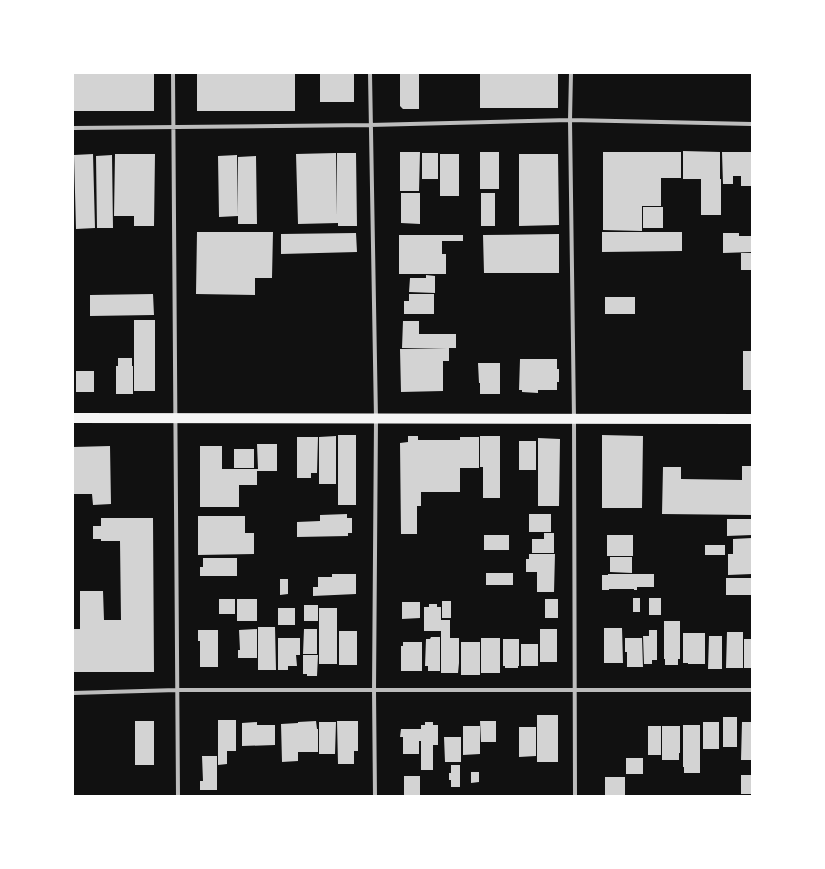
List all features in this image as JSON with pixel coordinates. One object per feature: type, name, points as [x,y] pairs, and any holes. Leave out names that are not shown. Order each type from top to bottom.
[{"type":"main road","points":[[73,418],[752,419]]},
{"type":"street","points":[[173,73],[178,796]]},
{"type":"street","points":[[370,73],[376,419],[374,690],[375,796]]},
{"type":"street","points":[[571,73],[570,120],[574,419],[575,796]]},
{"type":"street","points":[[73,128],[370,125],[570,120],[752,124]]},
{"type":"street","points":[[73,693],[177,690],[752,690]]},
{"type":"building","points":[[73,73],[154,73],[154,111],[73,111]]},
{"type":"building","points":[[197,73],[295,73],[295,111],[197,111]]},
{"type":"building","points":[[320,73],[354,73],[354,102],[320,102]]},
{"type":"building","points":[[400,73],[419,73],[419,109],[403,109],[400,106]]},
{"type":"building","points":[[480,73],[558,73],[558,108],[480,108]]},
{"type":"building","points":[[683,151],[720,152],[721,215],[701,215],[701,179],[683,179]]},
{"type":"building","points":[[400,152],[420,152],[419,191],[400,191]]},
{"type":"building","points":[[480,152],[499,152],[499,189],[480,189]]},
{"type":"building","points":[[603,152],[681,152],[681,178],[661,178],[661,206],[642,206],[642,231],[603,230]]},
{"type":"building","points":[[722,152],[741,152],[741,176],[733,176],[733,184],[723,184]]},
{"type":"building","points":[[741,152],[752,152],[752,186],[741,186]]},
{"type":"building","points":[[336,153],[337,216],[337,153],[356,153],[357,226],[338,226],[338,223],[298,224],[296,154]]},
{"type":"building","points":[[422,153],[438,153],[438,179],[422,179]]},
{"type":"building","points":[[93,154],[95,228],[76,229],[74,155]]},
{"type":"building","points":[[115,154],[155,154],[154,226],[134,226],[134,216],[114,216]]},
{"type":"building","points":[[440,154],[459,154],[459,196],[440,196]]},
{"type":"building","points":[[519,154],[558,154],[559,225],[519,226]]},
{"type":"building","points":[[112,155],[113,228],[97,228],[96,156]]},
{"type":"building","points":[[237,155],[238,216],[219,217],[218,156]]},
{"type":"building","points":[[256,156],[257,224],[238,224],[238,157]]},
{"type":"building","points":[[401,193],[420,193],[420,224],[401,223]]},
{"type":"building","points":[[481,193],[495,193],[495,226],[481,226]]},
{"type":"building","points":[[643,207],[663,207],[663,228],[643,228]]},
{"type":"building","points":[[197,232],[273,232],[272,278],[255,278],[255,295],[196,294]]},
{"type":"building","points":[[602,232],[682,232],[682,251],[602,252]]},
{"type":"building","points":[[356,233],[357,252],[281,254],[281,234]]},
{"type":"building","points":[[723,233],[739,233],[739,236],[752,236],[752,252],[723,253]]},
{"type":"building","points":[[559,234],[559,273],[484,273],[483,235]]},
{"type":"building","points":[[399,235],[463,235],[463,241],[442,241],[442,254],[446,254],[446,274],[399,274]]},
{"type":"building","points":[[741,253],[752,253],[752,270],[741,270]]},
{"type":"building","points":[[426,275],[435,276],[435,293],[409,292],[410,278],[426,278]]},
{"type":"building","points":[[153,294],[154,315],[90,316],[90,295]]},
{"type":"building","points":[[409,294],[434,294],[434,314],[404,314],[404,301],[409,301]]},
{"type":"building","points":[[605,297],[635,297],[635,314],[605,314]]},
{"type":"building","points":[[134,320],[155,320],[155,391],[134,391]]},
{"type":"building","points":[[403,321],[419,321],[419,334],[456,334],[456,348],[449,348],[449,361],[443,361],[443,391],[401,392],[400,349],[447,349],[402,348]]},
{"type":"building","points":[[743,351],[752,351],[752,390],[743,390]]},
{"type":"building","points":[[118,358],[132,358],[133,394],[116,394],[116,366],[118,366]]},
{"type":"building","points":[[520,359],[557,359],[559,382],[557,382],[557,390],[538,390],[538,393],[522,392],[522,390],[519,390]]},
{"type":"building","points":[[478,363],[500,363],[500,394],[480,394]]},
{"type":"building","points":[[76,371],[94,371],[94,392],[76,392]]},
{"type":"building","points":[[338,435],[356,435],[356,505],[338,505]]},
{"type":"building","points":[[602,435],[643,436],[642,508],[602,508]]},
{"type":"building","points":[[336,436],[336,484],[319,484],[319,437]]},
{"type":"building","points":[[408,436],[418,436],[418,440],[460,440],[460,437],[479,437],[479,468],[460,468],[460,492],[421,492],[421,506],[417,506],[417,534],[401,534],[400,443],[408,442]]},
{"type":"building","points":[[480,436],[500,436],[500,498],[483,498],[483,467],[480,467]]},
{"type":"building","points":[[297,437],[318,437],[317,473],[311,473],[311,478],[297,478]]},
{"type":"building","points":[[538,438],[560,439],[559,506],[538,506]]},
{"type":"building","points":[[519,441],[536,441],[536,470],[519,470]]},
{"type":"building","points":[[257,444],[277,444],[277,471],[257,471],[257,485],[239,485],[239,507],[200,507],[200,446],[222,446],[222,469],[258,469]]},
{"type":"building","points":[[110,446],[111,504],[93,505],[92,494],[73,494],[73,447]]},
{"type":"building","points":[[234,449],[254,449],[254,468],[234,468]]},
{"type":"building","points":[[742,466],[752,466],[752,515],[662,514],[663,467],[681,467],[681,479],[742,480]]},
{"type":"building","points":[[347,514],[347,518],[352,518],[352,533],[348,533],[348,536],[297,537],[297,522],[320,521],[320,515]]},
{"type":"building","points":[[529,514],[551,514],[551,532],[529,532]]},
{"type":"building","points":[[198,516],[245,516],[245,533],[254,533],[254,554],[198,555]]},
{"type":"building","points":[[101,518],[153,518],[154,672],[73,672],[73,629],[80,629],[80,591],[103,591],[104,620],[121,620],[120,541],[101,541],[101,539],[93,539],[93,526],[101,526]]},
{"type":"building","points":[[727,519],[752,519],[752,535],[727,536]]},
{"type":"building","points":[[544,533],[554,533],[554,553],[532,553],[532,539],[544,539]]},
{"type":"building","points":[[484,535],[509,535],[509,550],[484,550]]},
{"type":"building","points":[[607,535],[633,535],[633,556],[607,556]]},
{"type":"building","points":[[752,538],[752,574],[728,575],[728,554],[733,554],[733,539]]},
{"type":"building","points":[[705,545],[725,545],[725,555],[705,555]]},
{"type":"building","points":[[529,554],[555,554],[554,592],[537,592],[537,572],[526,572],[526,559],[529,559]]},
{"type":"building","points":[[610,557],[632,557],[632,573],[610,572]]},
{"type":"building","points":[[203,558],[237,558],[237,576],[200,576],[200,567],[203,567]]},
{"type":"building","points":[[486,573],[513,573],[513,585],[486,585]]},
{"type":"building","points":[[332,574],[356,574],[356,594],[313,596],[313,587],[318,587],[318,577],[332,577]]},
{"type":"building","points":[[654,574],[654,587],[637,587],[637,590],[602,590],[602,575]]},
{"type":"building","points":[[726,578],[752,578],[752,595],[726,595]]},
{"type":"building","points":[[280,579],[288,579],[288,594],[280,595]]},
{"type":"building","points":[[633,598],[640,598],[640,612],[633,612]]},
{"type":"building","points":[[649,598],[661,598],[661,615],[649,615]]},
{"type":"building","points":[[219,599],[235,599],[235,614],[219,614]]},
{"type":"building","points":[[237,599],[257,599],[257,621],[237,621]]},
{"type":"building","points":[[545,599],[558,599],[558,618],[545,618]]},
{"type":"building","points":[[442,601],[451,601],[451,618],[442,618]]},
{"type":"building","points":[[402,602],[420,602],[420,618],[402,619]]},
{"type":"building","points":[[429,604],[437,604],[437,607],[441,607],[441,620],[450,620],[450,638],[459,638],[458,673],[441,673],[441,631],[424,631],[424,607],[429,607]]},
{"type":"building","points":[[304,605],[318,605],[318,621],[304,621]]},
{"type":"building","points":[[278,608],[295,608],[295,625],[278,625]]},
{"type":"building","points":[[319,608],[337,608],[337,664],[319,664]]},
{"type":"building","points":[[664,621],[680,621],[680,659],[678,659],[678,665],[665,665]]},
{"type":"building","points":[[258,627],[275,627],[276,670],[258,670]]},
{"type":"building","points":[[604,628],[622,628],[623,663],[604,663]]},
{"type":"building","points":[[257,629],[257,658],[238,658],[238,650],[240,650],[239,630]]},
{"type":"building","points":[[304,629],[317,629],[317,654],[303,654]]},
{"type":"building","points":[[540,629],[557,629],[557,662],[540,662]]},
{"type":"building","points":[[198,630],[218,630],[218,667],[200,667],[200,641],[198,641]]},
{"type":"building","points":[[649,630],[657,630],[657,660],[652,660],[652,664],[644,664],[643,636],[649,636]]},
{"type":"building","points":[[339,631],[357,631],[357,665],[339,665]]},
{"type":"building","points":[[727,632],[743,632],[743,668],[726,668]]},
{"type":"building","points":[[683,633],[705,633],[705,664],[683,663]]},
{"type":"building","points":[[709,636],[722,636],[722,669],[708,669]]},
{"type":"building","points":[[431,637],[440,637],[440,671],[428,671],[428,666],[425,666],[426,639],[430,639]]},
{"type":"building","points":[[278,638],[300,638],[300,655],[296,655],[297,666],[288,666],[288,670],[278,670]]},
{"type":"building","points":[[481,638],[500,638],[500,673],[481,673]]},
{"type":"building","points":[[625,638],[642,638],[643,667],[627,667]]},
{"type":"building","points":[[503,639],[519,639],[518,668],[505,668],[505,666],[503,666]]},
{"type":"building","points":[[744,639],[752,639],[752,668],[744,668]]},
{"type":"building","points":[[403,642],[422,642],[422,671],[401,671],[401,646],[403,646]]},
{"type":"building","points":[[461,642],[480,642],[480,675],[461,675]]},
{"type":"building","points":[[521,644],[538,644],[538,666],[521,666]]},
{"type":"building","points":[[303,655],[318,655],[317,676],[307,676],[307,674],[303,674]]},
{"type":"building","points":[[537,715],[558,715],[558,762],[537,762]]},
{"type":"building","points":[[723,717],[737,717],[737,747],[723,747]]},
{"type":"building","points":[[218,720],[236,720],[236,751],[227,751],[227,764],[218,765]]},
{"type":"building","points":[[135,721],[154,721],[154,765],[135,765]]},
{"type":"building","points":[[316,721],[318,729],[318,752],[298,752],[298,761],[282,762],[281,724]]},
{"type":"building","points":[[337,721],[358,721],[358,751],[354,751],[354,764],[338,764]]},
{"type":"building","points":[[480,721],[496,721],[496,742],[481,742]]},
{"type":"building","points":[[257,722],[257,725],[275,725],[275,745],[242,746],[242,723]]},
{"type":"building","points":[[319,722],[336,722],[335,754],[319,754]]},
{"type":"building","points":[[425,722],[433,722],[433,725],[438,725],[438,745],[433,745],[433,770],[421,770],[421,725],[425,725]]},
{"type":"building","points":[[703,722],[719,722],[719,749],[703,749]]},
{"type":"building","points":[[742,722],[752,722],[752,760],[741,760]]},
{"type":"building","points":[[683,725],[700,725],[700,773],[684,773]]},
{"type":"building","points":[[463,726],[480,726],[480,754],[463,755]]},
{"type":"building","points":[[648,726],[661,726],[661,755],[648,755]]},
{"type":"building","points":[[662,726],[680,726],[679,760],[662,760]]},
{"type":"building","points":[[519,727],[536,727],[536,756],[519,757]]},
{"type":"building","points":[[401,729],[421,729],[419,754],[403,754],[403,737],[400,737]]},
{"type":"building","points":[[444,737],[461,737],[461,762],[445,762]]},
{"type":"building","points":[[202,756],[217,756],[217,790],[200,790],[200,781],[203,781]]},
{"type":"building","points":[[626,758],[643,758],[643,774],[626,774]]},
{"type":"building","points":[[451,765],[460,765],[460,787],[451,787],[449,773],[451,773]]},
{"type":"building","points":[[471,772],[479,772],[479,782],[471,783]]},
{"type":"building","points":[[741,775],[752,775],[752,794],[741,794]]},
{"type":"building","points":[[404,776],[420,776],[420,796],[404,796]]},
{"type":"building","points":[[605,777],[625,777],[625,796],[605,796]]}]
